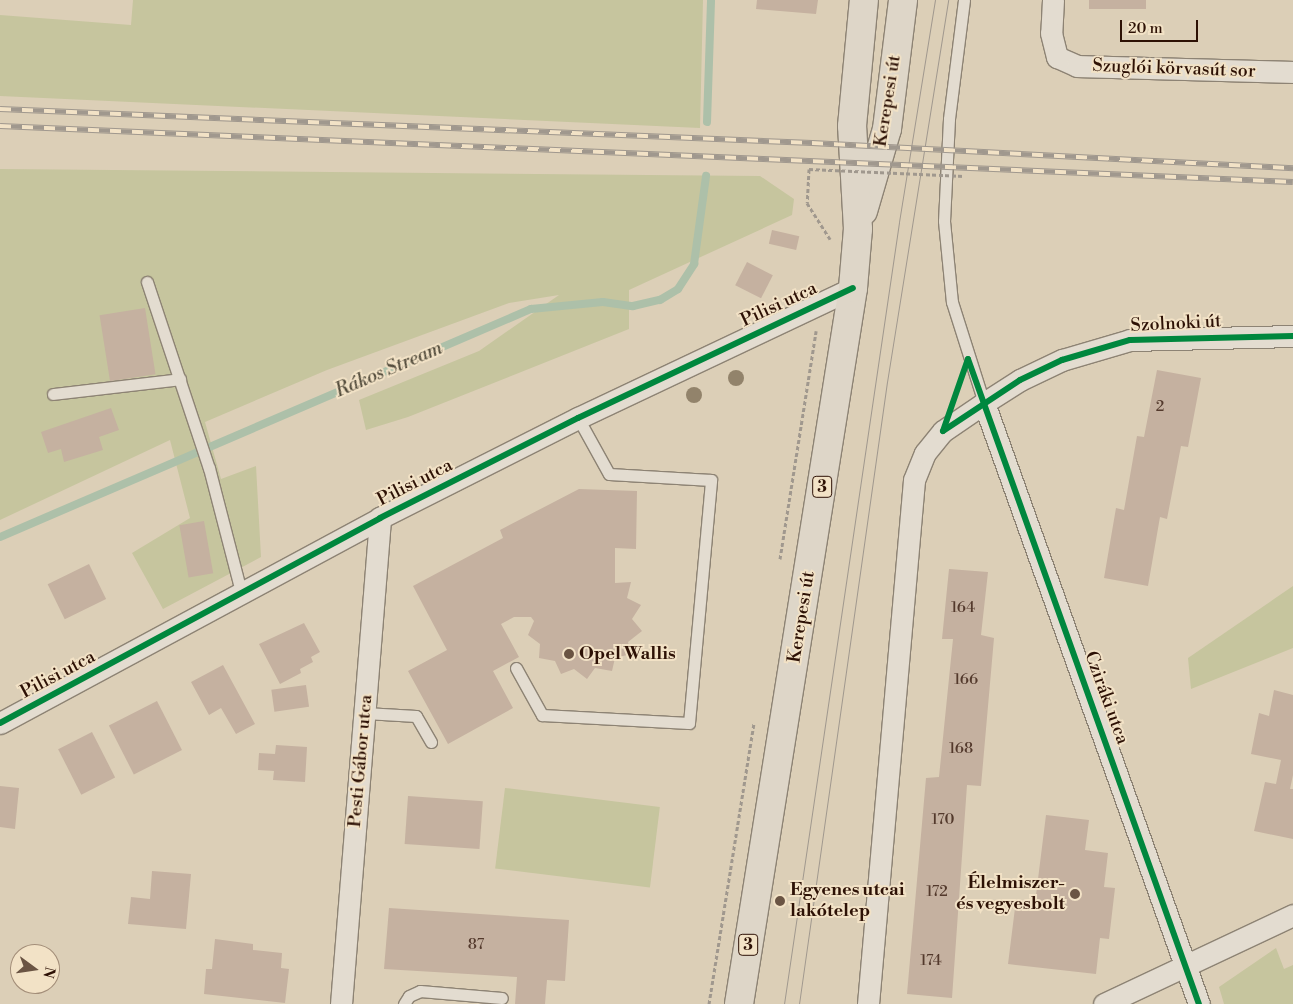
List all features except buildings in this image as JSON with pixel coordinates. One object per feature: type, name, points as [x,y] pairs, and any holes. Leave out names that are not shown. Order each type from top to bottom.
[{"type":"main road","name":"Kerepesi út","points":[[739,1004],[853,288],[846,231],[852,126],[864,0]]},
{"type":"main road","name":"Kerepesi út","points":[[846,231],[887,129],[903,0]]},
{"type":"street","name":"Szuglói körvasút sor","points":[[1053,0],[1051,33],[1057,57],[1077,66],[1293,72]]},
{"type":"street","name":"Pilisi utca","points":[[0,723],[380,518],[578,418],[853,288]]},
{"type":"street","name":"Szolnoki út","points":[[984,403],[1020,380],[1062,360],[1130,340],[1293,336]]},
{"type":"street","name":"Cziráki utca","points":[[984,403],[1199,1004]]},
{"type":"street","points":[[868,1004],[914,480],[925,453],[943,431],[984,403]]},
{"type":"street","name":"Pesti Gábor utca","points":[[342,1004],[380,518]]},
{"type":"street","points":[[1104,1004],[1293,915]]},
{"type":"lane","points":[[964,0],[949,119],[944,221],[952,302],[984,403]]},
{"type":"lane","points":[[147,282],[199,433],[242,592]]},
{"type":"lane","points":[[52,394],[180,379]]},
{"type":"lane","points":[[516,668],[542,716],[689,723],[711,480],[609,474],[578,418]]},
{"type":"lane","points":[[365,713],[416,716],[431,742]]},
{"type":"lane","points":[[404,1004],[409,996],[420,991],[502,998]]},
{"type":"path","points":[[839,176],[840,166]]},
{"type":"path","points":[[846,231],[832,242],[807,204],[809,169],[964,176]]},
{"type":"path","points":[[780,562],[820,302]]},
{"type":"path","points":[[709,1004],[755,718]]},
{"type":"green space","points":[[133,0],[703,0],[700,128],[0,96],[0,15],[131,25]]},
{"type":"green space","points":[[0,169],[760,176],[794,199],[792,215],[629,290],[629,329],[408,417],[366,430],[359,400],[479,351],[559,295],[509,303],[327,370],[205,422],[221,479],[256,466],[261,557],[163,609],[132,553],[190,518],[170,440],[0,520]]},
{"type":"green space","points":[[1293,586],[1293,648],[1191,689],[1188,658]]},
{"type":"green space","points":[[505,788],[660,807],[650,887],[495,868]]},
{"type":"green space","points":[[1276,948],[1284,969],[1293,965],[1293,1004],[1224,1004],[1219,987]]},
{"type":"waterway","name":"Rákos Stream","points":[[707,122],[711,0]]},
{"type":"waterway","name":"Rákos Stream","points":[[0,537],[531,309],[603,302],[633,306],[660,300],[678,289],[694,264],[706,176]]},
{"type":"tram line","points":[[784,1004],[899,222],[935,0]]},
{"type":"tram line","points":[[799,1004],[887,382],[948,0]]},
{"type":"railway","points":[[0,109],[812,143],[1293,168]]},
{"type":"railway","points":[[0,126],[1293,182]]},
{"type":"cycle path","points":[[0,723],[380,518],[578,418],[853,288]]},
{"type":"cycle path","points":[[943,431],[1020,380],[1062,360],[1130,340],[1293,336]]},
{"type":"cycle path","points":[[968,359],[1199,1004]]},
{"type":"cycle path","points":[[943,431],[968,359]]},
{"type":"place","name":"Opel Wallis","points":[[569,654]]},
{"type":"place","name":"Élelmiszer- és vegyesbolt","points":[[1075,894]]},
{"type":"place","name":"Egyenes utcai lakótelep","points":[[780,901]]}]
